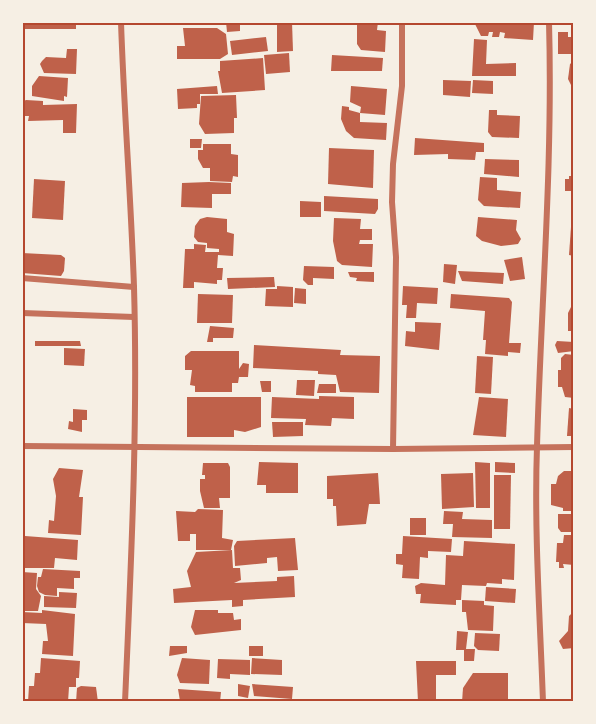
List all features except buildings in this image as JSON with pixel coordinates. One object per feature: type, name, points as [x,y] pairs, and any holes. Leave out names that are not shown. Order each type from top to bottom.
[{"type":"street","points":[[121,22],[124,132],[134,287],[133,448],[125,702]]},
{"type":"street","points":[[393,449],[396,257],[393,192],[402,86],[402,22]]},
{"type":"street","points":[[543,702],[537,448],[551,86],[549,22]]},
{"type":"street","points":[[22,278],[134,287]]},
{"type":"street","points":[[22,313],[134,317]]},
{"type":"street","points":[[22,446],[393,449],[573,447]]}]
